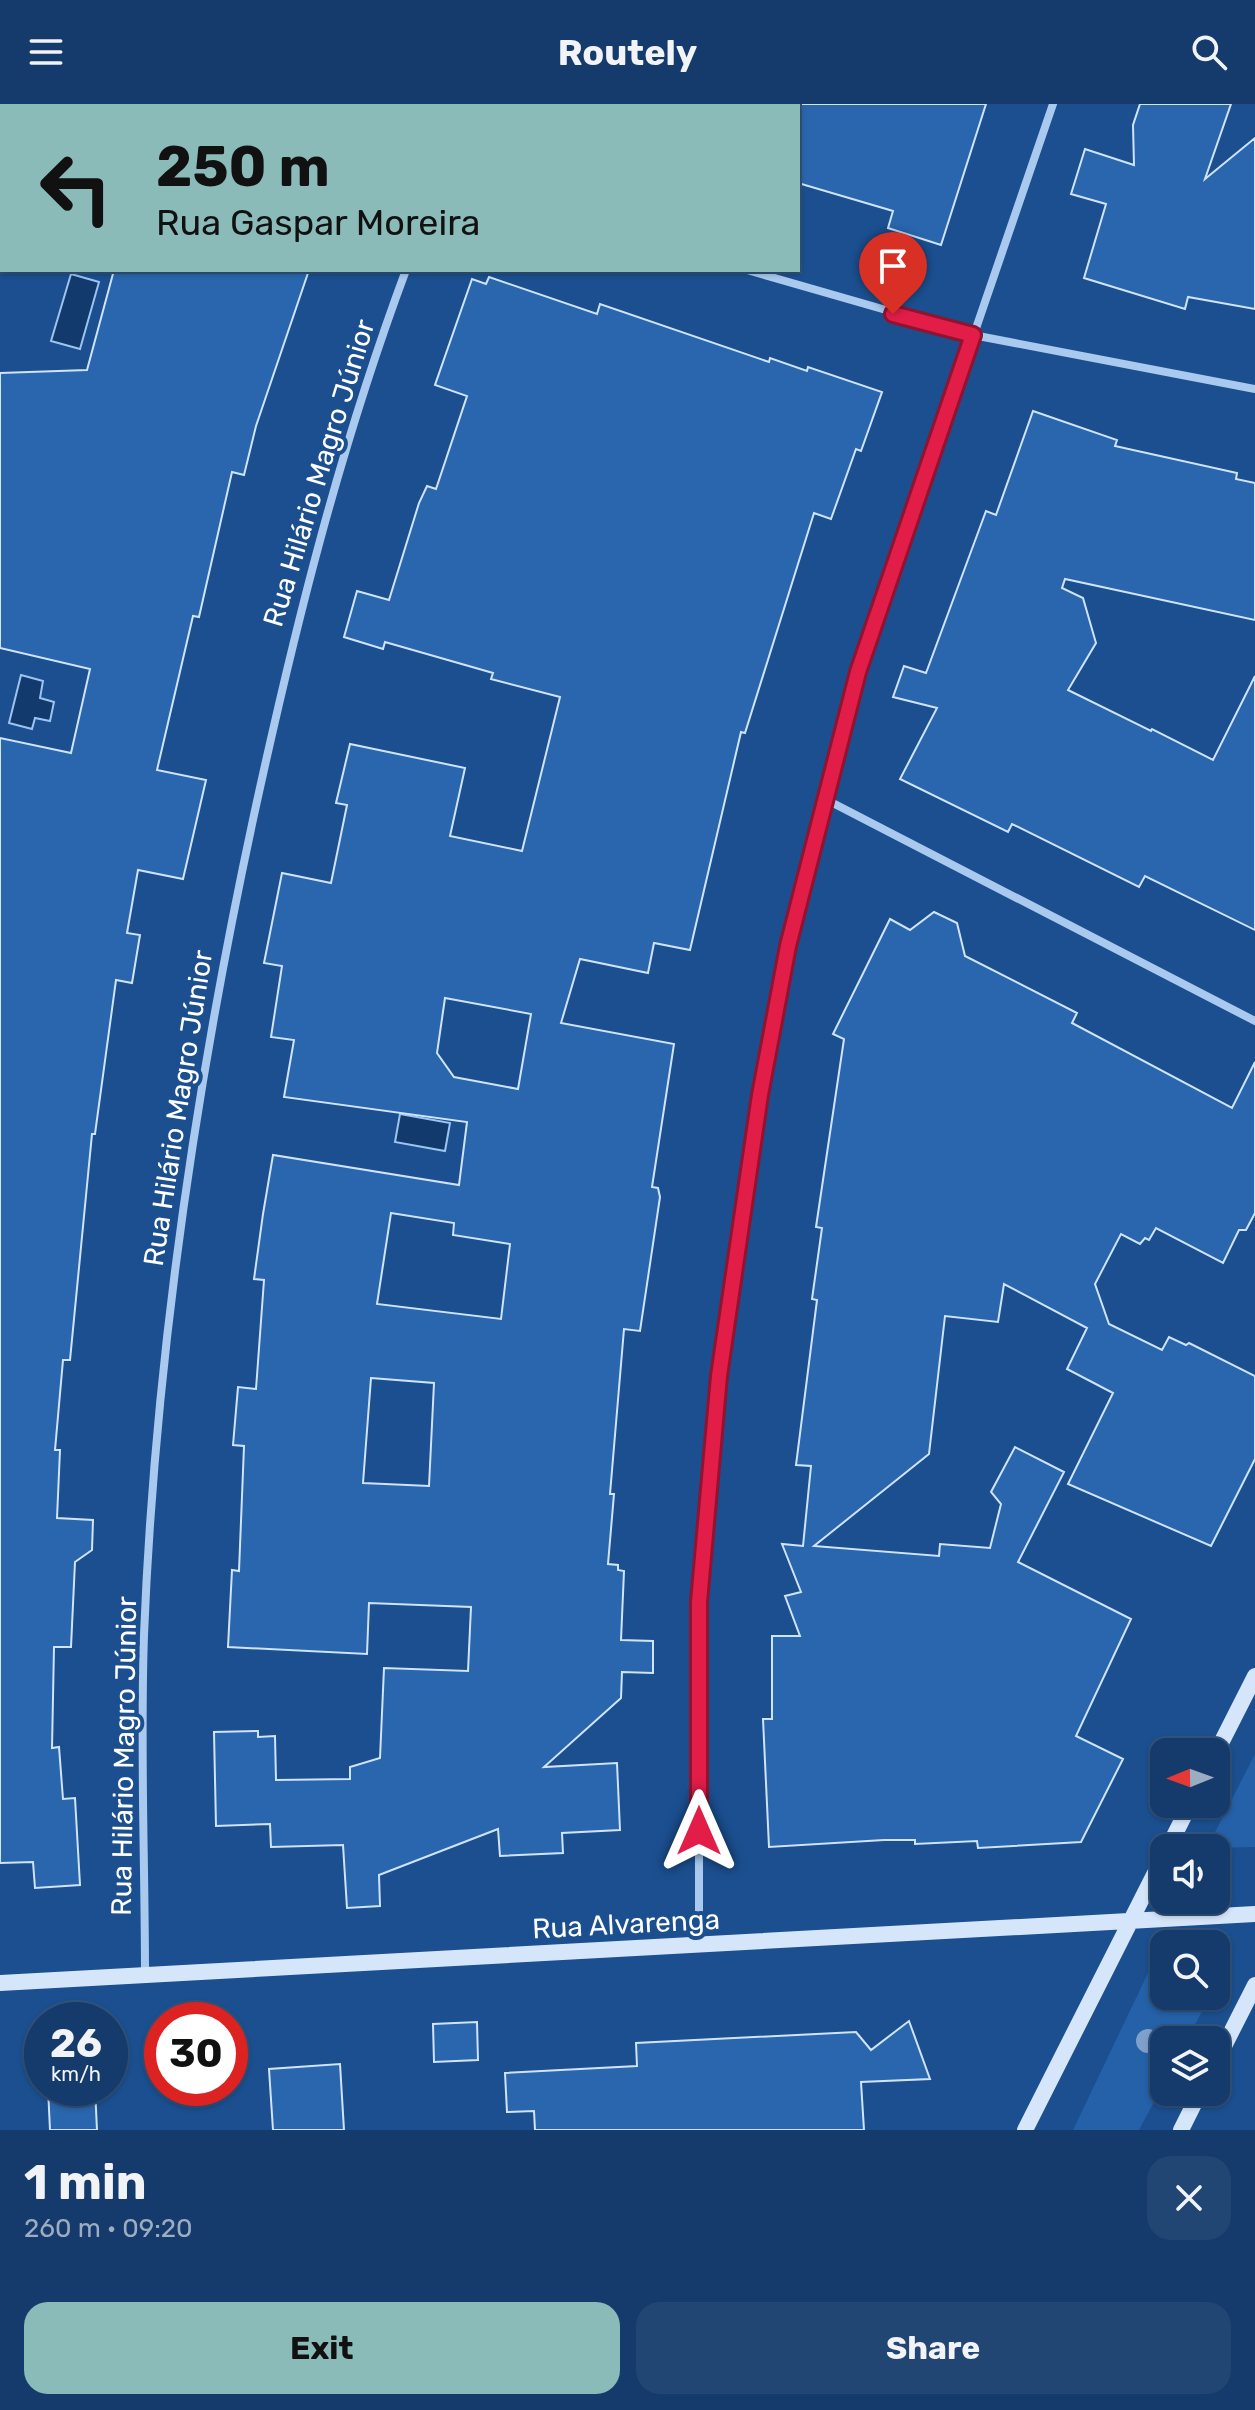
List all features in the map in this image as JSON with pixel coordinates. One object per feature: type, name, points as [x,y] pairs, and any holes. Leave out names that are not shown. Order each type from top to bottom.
[{"type":"main road","points":[[1224,1738],[1255,1676]]},
{"type":"main road","points":[[1025,2130],[1150,1883]]},
{"type":"main road","name":"Rua Alvarenga","points":[[0,1983],[1255,1914]]},
{"type":"main road","points":[[1230,2034],[1255,1985]]},
{"type":"main road","points":[[1181,2130],[1193,2106]]},
{"type":"street","points":[[699,1946],[699,1602],[719,1376],[760,1095],[788,946],[858,672],[1053,104]]},
{"type":"street","name":"Rua Hilário Magro Júnior","points":[[145,1975],[144,1635],[168,1308],[224,956],[295,629],[363,386],[405,272]]},
{"type":"street","points":[[754,272],[973,335],[1255,389]]},
{"type":"street","points":[[825,799],[1255,1021]]},
{"type":"shaded area","points":[[71,274],[99,282],[80,349],[51,341]]},
{"type":"shaded area","points":[[21,675],[43,681],[40,698],[54,702],[50,721],[35,718],[32,729],[9,723]]},
{"type":"shaded area","points":[[400,1114],[450,1123],[445,1151],[395,1142]]},
{"type":"shaded area","points":[[1255,1754],[1255,1847],[1230,1848],[1230,1834],[1214,1834],[1222,1818],[1230,1818],[1230,1803]]},
{"type":"shaded area","points":[[1148,1973],[1150,2010],[1203,2010],[1194,2026],[1150,2026],[1152,2106],[1139,2130],[1073,2130]]},
{"type":"building","points":[[800,104],[986,104],[941,245],[888,228],[893,211],[800,184]]},
{"type":"building","points":[[1140,104],[1231,104],[1205,179],[1255,138],[1255,309],[1188,297],[1185,309],[1084,278],[1106,204],[1071,194],[1085,149],[1134,165],[1133,125]]},
{"type":"building","points":[[113,272],[308,272],[256,426],[244,475],[232,472],[199,617],[193,616],[157,770],[206,780],[183,879],[138,870],[127,933],[140,935],[132,983],[116,980],[95,1134],[92,1134],[70,1360],[63,1360],[55,1450],[60,1450],[57,1518],[93,1520],[92,1550],[75,1562],[71,1647],[54,1647],[52,1748],[59,1747],[63,1799],[75,1798],[80,1885],[35,1888],[33,1862],[0,1863],[0,738],[71,753],[90,669],[0,648],[0,373],[87,370]]},
{"type":"building","points":[[489,277],[597,314],[600,304],[769,362],[770,358],[807,371],[808,367],[882,392],[861,451],[856,449],[831,519],[814,513],[745,733],[741,732],[690,950],[654,943],[648,973],[580,959],[561,1023],[674,1044],[652,1187],[658,1188],[660,1197],[640,1331],[624,1329],[610,1494],[614,1494],[608,1564],[618,1565],[618,1570],[624,1571],[621,1640],[653,1641],[653,1673],[622,1672],[621,1698],[544,1767],[617,1763],[620,1830],[562,1833],[563,1853],[500,1856],[498,1829],[379,1875],[380,1906],[347,1908],[343,1845],[271,1847],[270,1824],[216,1826],[214,1732],[258,1731],[258,1737],[275,1736],[276,1780],[350,1779],[350,1767],[380,1758],[384,1668],[468,1671],[471,1607],[369,1603],[367,1654],[228,1647],[232,1570],[239,1571],[244,1446],[233,1445],[238,1387],[256,1389],[264,1280],[254,1279],[263,1214],[273,1155],[459,1185],[467,1122],[284,1097],[294,1040],[271,1037],[282,966],[264,963],[282,873],[331,883],[347,805],[336,803],[350,744],[465,768],[450,836],[522,851],[560,697],[491,679],[493,673],[385,642],[383,649],[344,637],[357,591],[389,600],[419,503],[427,486],[436,489],[467,396],[435,385],[472,279],[486,284]],"holes":[[[445,998],[531,1014],[518,1089],[454,1077],[437,1053]],[[391,1213],[454,1223],[453,1235],[510,1244],[501,1319],[377,1304]],[[371,1378],[434,1383],[429,1486],[363,1483]]]},
{"type":"building","points":[[1033,411],[1117,440],[1115,446],[1237,473],[1236,479],[1255,483],[1255,620],[1065,579],[1062,588],[1083,598],[1096,643],[1068,690],[1213,760],[1255,676],[1255,930],[1145,876],[1139,887],[1012,824],[1008,832],[900,779],[937,708],[893,697],[904,666],[926,673],[986,511],[996,515]]},
{"type":"building","points":[[934,912],[957,923],[965,956],[1077,1013],[1072,1023],[1232,1108],[1255,1062],[1255,1213],[1246,1230],[1239,1230],[1223,1263],[1156,1228],[1149,1240],[1145,1238],[1140,1244],[1121,1234],[1095,1284],[1109,1324],[1162,1350],[1169,1337],[1186,1345],[1189,1343],[1255,1376],[1255,1459],[1211,1546],[1068,1484],[1113,1393],[1067,1369],[1087,1328],[1004,1284],[998,1322],[945,1316],[929,1454],[814,1546],[939,1556],[940,1544],[990,1548],[1001,1504],[991,1492],[1015,1447],[1064,1472],[1018,1562],[1131,1619],[1076,1736],[1123,1759],[1081,1842],[978,1848],[977,1841],[915,1844],[915,1840],[884,1840],[769,1847],[763,1719],[772,1719],[772,1636],[800,1636],[785,1596],[801,1592],[782,1544],[803,1546],[811,1466],[796,1465],[817,1300],[812,1299],[822,1228],[816,1227],[844,1039],[833,1034],[890,919],[910,930]]},
{"type":"building","points":[[909,2021],[930,2079],[861,2082],[864,2130],[535,2130],[534,2111],[507,2112],[505,2073],[637,2066],[636,2043],[856,2032],[871,2050]]},
{"type":"building","points":[[477,2022],[478,2060],[434,2062],[433,2024]]},
{"type":"building","points":[[340,2064],[344,2130],[273,2130],[269,2069]]},
{"type":"building","points":[[49,2106],[96,2106],[97,2130],[50,2130]]},
{"type":"route","points":[[699,1831],[699,1602],[719,1376],[760,1095],[788,946],[858,672],[973,335],[893,314]]}]
